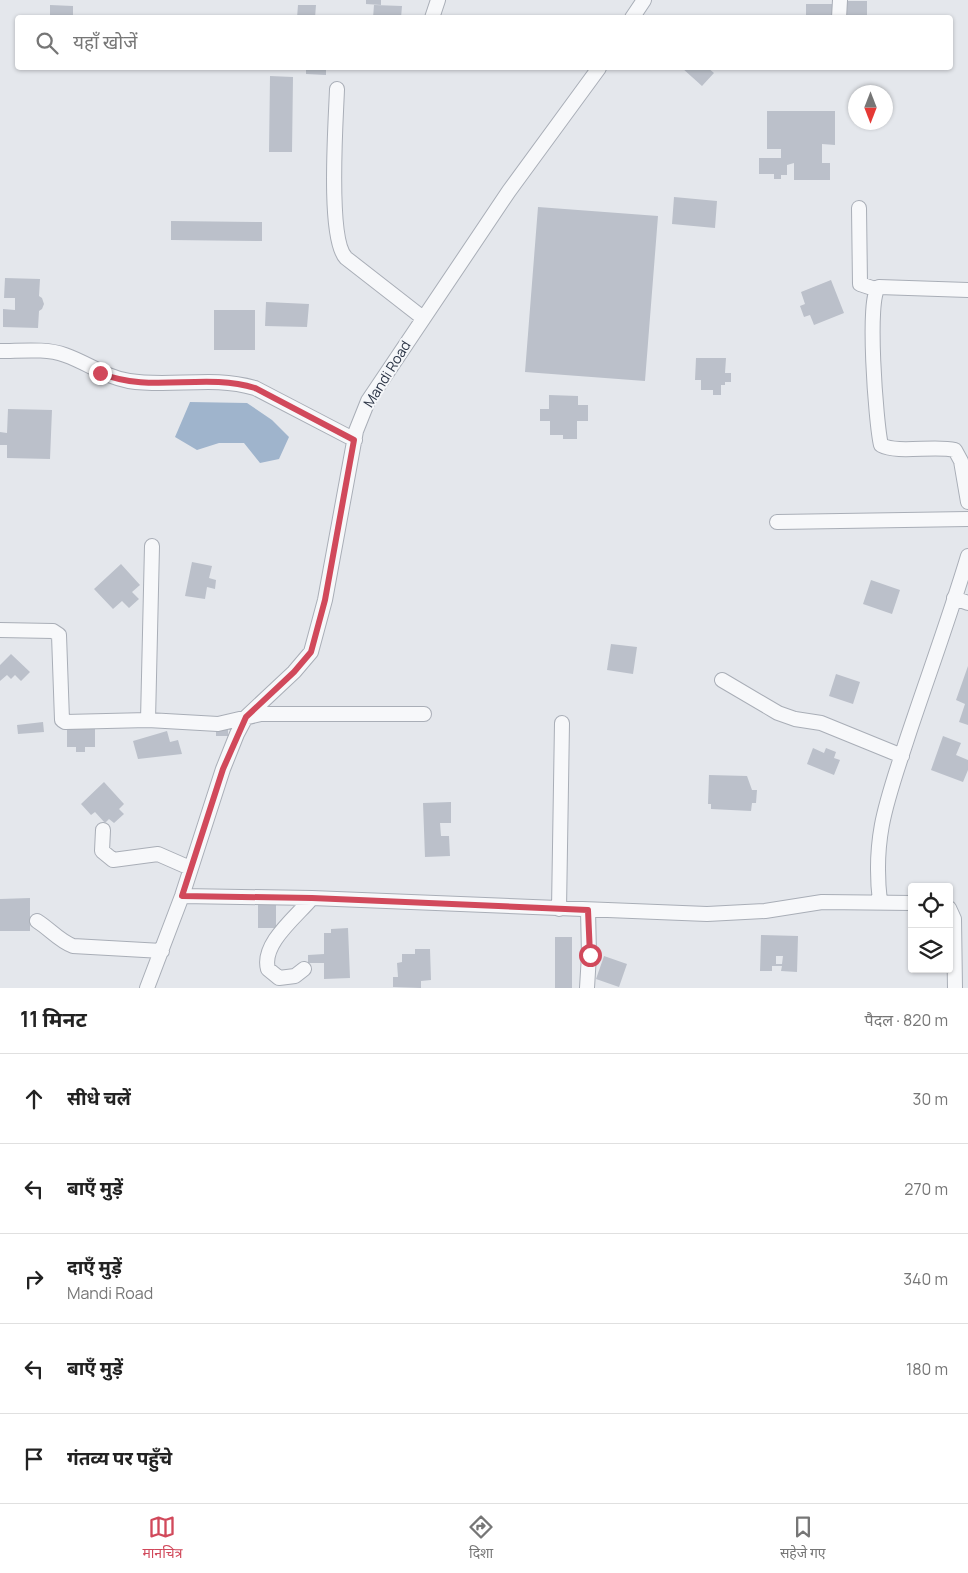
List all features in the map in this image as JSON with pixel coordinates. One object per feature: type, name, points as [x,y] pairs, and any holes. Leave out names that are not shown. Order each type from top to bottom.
[{"type":"street","points":[[433,15],[438,0]]},
{"type":"street","points":[[634,15],[644,0]]},
{"type":"street","points":[[839,15],[840,0]]},
{"type":"street","name":"Mandi Road","points":[[148,988],[182,896],[223,769],[246,717],[294,672],[311,652],[325,600],[354,440],[368,401],[509,191],[598,70]]},
{"type":"street","points":[[337,90],[335,213],[340,250],[346,258],[423,318]]},
{"type":"street","points":[[859,208],[860,284],[875,289],[968,290]]},
{"type":"street","points":[[875,289],[872,337],[881,444],[892,448],[941,447],[955,450],[961,461],[968,502]]},
{"type":"street","points":[[0,351],[62,354],[108,376],[130,381],[155,384],[213,380],[241,384],[255,388],[354,440]]},
{"type":"street","points":[[777,522],[968,518]]},
{"type":"street","points":[[148,720],[152,546]]},
{"type":"street","points":[[880,902],[876,872],[877,849],[889,792],[968,556]]},
{"type":"street","points":[[954,598],[968,603]]},
{"type":"street","points":[[0,630],[53,631],[59,635],[64,722],[148,720],[218,724],[261,714],[424,714]]},
{"type":"street","points":[[722,680],[778,713],[795,719],[821,723],[902,756]]},
{"type":"street","points":[[559,909],[562,723]]},
{"type":"street","points":[[103,830],[102,851],[112,860],[158,854],[190,868]]},
{"type":"street","points":[[182,896],[312,898],[559,909],[730,913],[822,902],[908,903]]},
{"type":"street","points":[[304,969],[295,976],[279,978],[268,969],[267,954],[273,941],[312,898]]},
{"type":"street","points":[[587,988],[590,955],[588,910]]},
{"type":"street","points":[[953,917],[955,988]]},
{"type":"street","points":[[37,921],[49,928],[62,941],[73,946],[162,951]]},
{"type":"water","points":[[190,402],[247,403],[272,420],[289,437],[279,459],[260,463],[244,443],[219,443],[197,450],[175,437]]},
{"type":"building","points":[[366,0],[381,0],[381,5],[366,4]]},
{"type":"building","points":[[842,1],[867,1],[867,15],[842,15]]},
{"type":"building","points":[[806,4],[833,4],[833,15],[806,15]]},
{"type":"building","points":[[50,5],[73,6],[73,15],[50,15]]},
{"type":"building","points":[[298,5],[316,5],[315,15],[297,15]]},
{"type":"building","points":[[374,5],[402,6],[401,15],[373,15]]},
{"type":"building","points":[[306,70],[326,70],[326,75],[306,74]]},
{"type":"building","points":[[684,70],[710,70],[714,73],[702,86]]},
{"type":"building","points":[[270,76],[293,77],[292,152],[269,152]]},
{"type":"building","points":[[767,111],[835,111],[835,145],[822,144],[822,163],[830,163],[830,180],[794,180],[794,163],[787,165],[787,175],[781,175],[781,179],[774,179],[774,174],[759,174],[759,158],[781,158],[781,149],[767,149]]},
{"type":"building","points":[[674,197],[717,201],[715,228],[672,224]]},
{"type":"building","points":[[538,207],[658,216],[645,381],[525,372]]},
{"type":"building","points":[[171,221],[262,222],[262,241],[171,240]]},
{"type":"building","points":[[5,278],[40,279],[39,296],[44,304],[39,311],[38,328],[3,327],[3,309],[15,310],[15,298],[4,298]]},
{"type":"building","points":[[831,280],[844,313],[814,325],[810,315],[804,317],[800,306],[805,304],[801,292]]},
{"type":"building","points":[[266,302],[309,304],[307,327],[265,326]]},
{"type":"building","points":[[214,310],[255,310],[255,350],[214,350]]},
{"type":"building","points":[[696,358],[726,358],[725,373],[731,373],[731,382],[725,382],[725,385],[721,385],[721,395],[713,395],[713,390],[701,390],[701,380],[695,380]]},
{"type":"building","points":[[549,395],[578,396],[578,405],[588,405],[588,421],[577,421],[577,439],[563,439],[563,435],[550,435],[550,421],[540,421],[540,409],[549,409]]},
{"type":"building","points":[[8,409],[52,410],[50,459],[7,458],[7,445],[0,445],[0,432],[7,433]]},
{"type":"building","points":[[192,562],[212,566],[209,578],[216,580],[215,589],[207,587],[205,599],[185,596]]},
{"type":"building","points":[[121,564],[140,585],[132,592],[139,599],[129,608],[122,601],[113,609],[94,589]]},
{"type":"building","points":[[871,580],[900,590],[892,614],[863,604]]},
{"type":"building","points":[[611,644],[637,647],[633,674],[607,670]]},
{"type":"building","points":[[11,654],[30,672],[21,681],[15,675],[11,679],[7,675],[0,681],[0,665]]},
{"type":"building","points":[[968,666],[968,725],[959,722],[965,704],[956,700]]},
{"type":"building","points":[[836,674],[860,682],[853,704],[829,696]]},
{"type":"building","points":[[43,722],[44,732],[18,734],[17,725]]},
{"type":"building","points":[[216,726],[228,726],[228,736],[216,736]]},
{"type":"building","points":[[67,729],[95,729],[95,747],[85,747],[85,752],[76,752],[76,747],[67,747]]},
{"type":"building","points":[[167,731],[170,742],[178,740],[182,754],[138,759],[133,741]]},
{"type":"building","points":[[943,736],[961,743],[956,755],[968,760],[968,770],[963,782],[931,770]]},
{"type":"building","points":[[813,748],[824,753],[826,748],[836,752],[834,758],[840,760],[834,775],[807,764]]},
{"type":"building","points":[[709,775],[747,776],[752,790],[757,790],[756,803],[752,803],[751,811],[711,809],[711,804],[708,804]]},
{"type":"building","points":[[104,782],[124,804],[119,809],[124,814],[114,823],[109,819],[105,823],[95,812],[91,815],[81,804]]},
{"type":"building","points":[[451,802],[451,823],[440,823],[441,836],[449,836],[450,856],[425,857],[423,803]]},
{"type":"building","points":[[30,898],[30,931],[0,931],[0,899]]},
{"type":"building","points":[[258,900],[276,900],[276,928],[258,928]]},
{"type":"building","points":[[348,928],[350,978],[324,979],[324,963],[308,963],[308,955],[324,954],[324,933],[331,933],[331,929]]},
{"type":"building","points":[[761,935],[798,936],[797,972],[781,971],[782,966],[772,966],[772,971],[760,971]],"holes":[[[776,956],[783,956],[782,964],[776,964]]]},
{"type":"building","points":[[555,937],[572,937],[572,988],[555,988]]},
{"type":"building","points":[[415,949],[430,949],[431,980],[421,981],[421,988],[393,987],[393,977],[398,977],[397,963],[402,962],[402,954],[415,954]]},
{"type":"building","points":[[604,956],[627,964],[619,987],[596,979]]},
{"type":"route","points":[[100,373],[130,381],[155,384],[213,380],[241,384],[255,388],[354,440],[325,600],[311,652],[294,672],[246,717],[223,769],[182,896],[312,898],[588,910],[590,955]]}]
